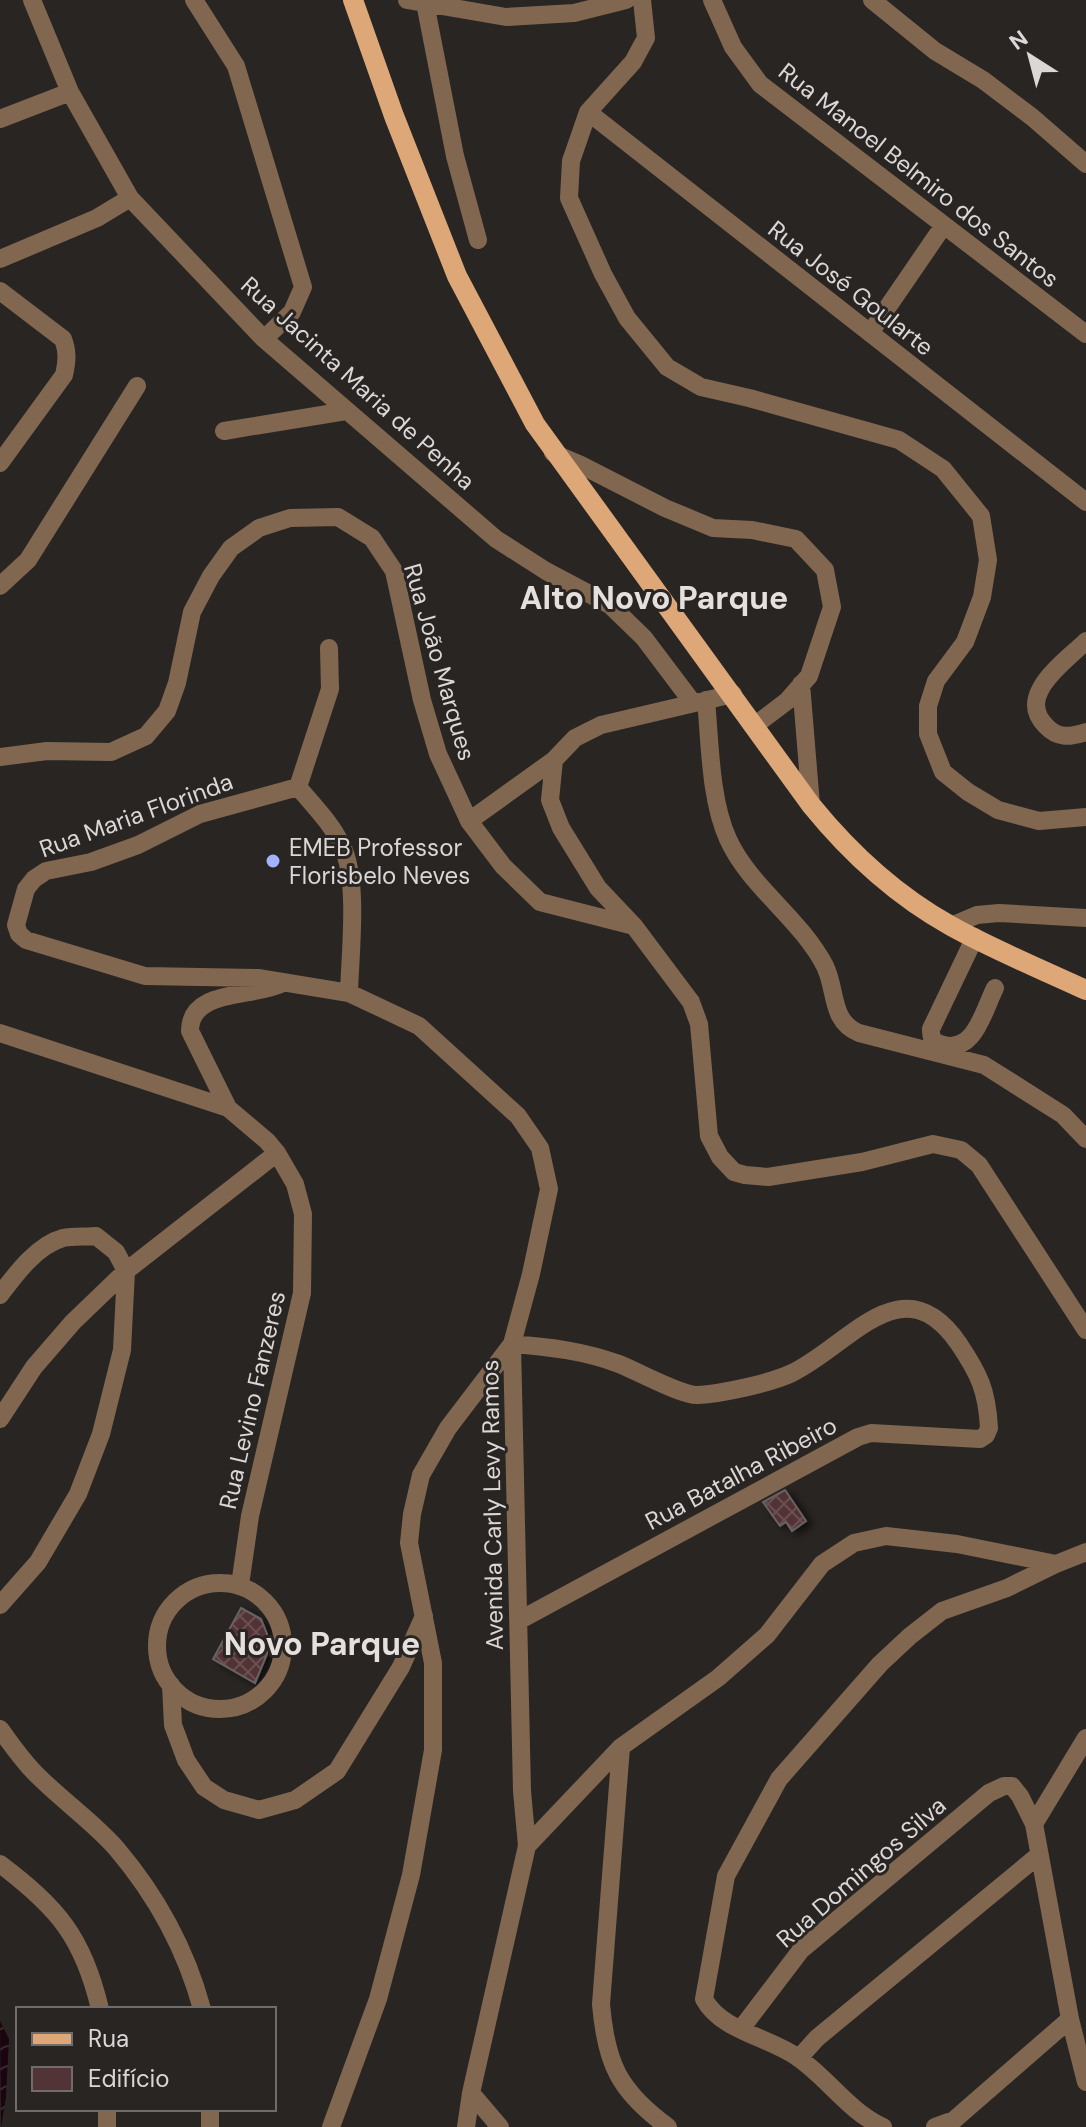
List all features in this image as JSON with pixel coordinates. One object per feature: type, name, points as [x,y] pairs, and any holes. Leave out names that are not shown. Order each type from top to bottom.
[{"type":"main road","points":[[353,0],[394,116],[457,276],[535,424],[553,453],[667,610],[733,694],[811,805],[882,880],[951,926],[1086,990]]},
{"type":"street","name":"Rua Jacinta Maria de Penha","points":[[32,0],[70,92],[130,198],[264,339],[496,539],[546,571],[610,605],[644,638],[699,701]]},
{"type":"street","points":[[194,0],[236,66],[303,287],[292,312],[264,339]]},
{"type":"street","points":[[478,240],[416,2],[506,17],[574,13],[626,0]]},
{"type":"street","points":[[642,0],[646,38],[633,62],[588,112],[571,161],[569,198],[603,274],[627,318],[667,367],[701,387],[899,440],[943,469],[981,516],[988,560],[982,597],[965,642],[936,681],[928,706],[928,734],[943,772],[998,810],[1039,821],[1086,817]]},
{"type":"street","name":"Rua Manoel Belmiro dos Santos","points":[[712,0],[733,47],[760,84],[1086,334]]},
{"type":"street","points":[[872,0],[935,51],[983,80],[1032,117],[1086,164]]},
{"type":"street","points":[[0,119],[70,92]]},
{"type":"street","name":"Rua José Goularte","points":[[588,112],[1086,502]]},
{"type":"street","points":[[0,259],[97,218],[130,198]]},
{"type":"street","points":[[870,333],[944,225]]},
{"type":"street","points":[[0,291],[63,339],[67,360],[64,375],[0,463]]},
{"type":"street","points":[[0,586],[28,560],[137,386]]},
{"type":"street","points":[[224,431],[346,411]]},
{"type":"street","points":[[553,453],[713,528],[752,530],[796,539],[825,570],[832,607],[809,676],[787,701],[754,726]]},
{"type":"street","name":"Rua João Marques","points":[[0,757],[47,751],[111,752],[146,736],[167,711],[177,683],[192,612],[211,576],[231,548],[259,528],[290,518],[338,517],[372,538],[394,571],[422,700],[438,754],[469,821],[503,866],[540,902],[634,926]]},
{"type":"street","points":[[1086,641],[1040,687],[1034,704],[1039,719],[1052,733],[1069,737],[1086,732]]},
{"type":"street","points":[[329,648],[330,689],[298,787],[333,828],[344,850],[351,888],[349,993]]},
{"type":"street","points":[[801,684],[811,805]]},
{"type":"street","points":[[469,821],[554,760],[575,738],[601,725],[733,694]]},
{"type":"street","points":[[699,701],[713,783],[728,839],[744,864],[810,941],[826,967],[840,1020],[847,1028],[984,1065],[1063,1115],[1086,1139]]},
{"type":"street","points":[[554,760],[550,800],[561,828],[598,888],[634,926],[691,1002],[699,1024],[709,1136],[720,1157],[734,1172],[768,1177],[862,1162],[933,1144],[961,1150],[979,1165],[1086,1330]]},
{"type":"street","name":"Rua Maria Florinda","points":[[283,983],[258,978],[145,976],[26,940],[19,934],[16,925],[26,889],[46,871],[91,862],[138,845],[200,814],[298,787]]},
{"type":"street","points":[[951,926],[977,915],[999,913],[1086,918]]},
{"type":"street","points":[[975,937],[931,1029],[935,1042],[954,1048],[963,1045],[971,1037],[995,988]]},
{"type":"street","points":[[228,1108],[190,1031],[190,1019],[197,1009],[212,999],[269,990],[283,983]]},
{"type":"street","name":"Avenida Carly Levy Ramos","points":[[283,983],[349,993],[419,1026],[518,1116],[540,1148],[549,1189],[512,1344],[522,1791],[527,1846],[466,2127]]},
{"type":"street","name":"Rua Levino Fanzeres","points":[[0,1033],[228,1108],[277,1153],[295,1184],[303,1214],[302,1293],[250,1516],[240,1585]]},
{"type":"street","points":[[0,1419],[34,1367],[73,1322],[126,1271],[277,1153]]},
{"type":"street","points":[[0,1295],[26,1265],[47,1246],[62,1238],[96,1236],[116,1252],[126,1271],[122,1350],[101,1434],[78,1494],[38,1562],[0,1605]]},
{"type":"street","name":"Rua Batalha Ribeiro","points":[[512,1344],[572,1349],[618,1363],[694,1395],[726,1391],[791,1373],[889,1309],[916,1308],[933,1316],[950,1331],[980,1376],[989,1428],[980,1439],[871,1433],[858,1437],[520,1620]]},
{"type":"street","points":[[331,2127],[378,1999],[414,1859],[433,1750],[433,1663],[409,1543],[421,1475],[448,1428],[512,1344]]},
{"type":"street","points":[[527,1846],[621,1747],[728,1669],[767,1635],[822,1564],[854,1543],[886,1536],[957,1544],[1056,1564]]},
{"type":"street","points":[[883,2127],[865,2119],[799,2058],[716,2014],[704,1999],[726,1876],[779,1779],[880,1664],[910,1636],[942,1611],[1007,1588],[1086,1552]]},
{"type":"street","points":[[219,1582],[240,1585],[258,1595],[273,1610],[281,1629],[283,1649],[279,1670],[268,1688],[251,1701],[232,1708],[211,1709],[191,1703],[171,1685],[162,1673],[156,1653],[158,1632],[166,1612],[180,1596],[198,1586],[219,1582]]},
{"type":"street","points":[[171,1685],[173,1725],[186,1760],[204,1787],[224,1800],[259,1810],[295,1800],[337,1771],[401,1667],[424,1616]]},
{"type":"street","points":[[0,1729],[35,1774],[115,1846],[174,1933],[201,2007]]},
{"type":"street","points":[[1086,1738],[1034,1824],[1070,2019],[1086,2082]]},
{"type":"street","points":[[621,1747],[601,2004],[604,2039],[617,2077],[635,2099],[668,2127]]},
{"type":"street","name":"Rua Domingos Silva","points":[[741,2029],[801,1950],[989,1793],[1012,1786],[1034,1824]]},
{"type":"street","points":[[799,2058],[817,2038],[1039,1855]]},
{"type":"street","points":[[0,1864],[39,1894],[74,1937],[91,1973],[100,2007]]},
{"type":"street","points":[[935,2127],[954,2120],[1070,2019]]},
{"type":"street","points":[[471,2093],[500,2127]]},
{"type":"water","points":[[0,2021],[9,2039],[1,2127]]},
{"type":"building","points":[[785,1490],[806,1521],[792,1531],[786,1522],[780,1526],[763,1502]]},
{"type":"building","points":[[241,1608],[261,1619],[267,1634],[267,1654],[255,1683],[213,1659]]},
{"type":"place","name":"EMEB Professor Florisbelo Neves","points":[[273,861]]},
{"type":"district","name":"Alto Novo Parque","points":[[654,598]]},
{"type":"district","name":"Novo Parque","points":[[322,1644]]}]
